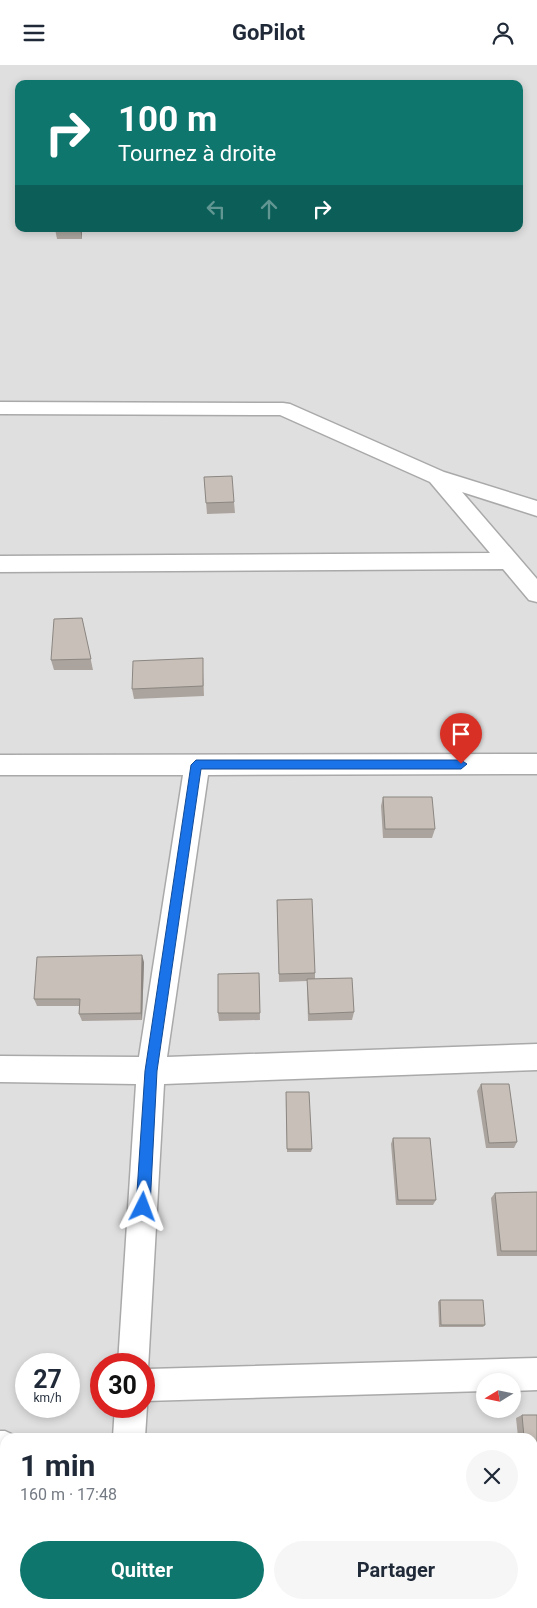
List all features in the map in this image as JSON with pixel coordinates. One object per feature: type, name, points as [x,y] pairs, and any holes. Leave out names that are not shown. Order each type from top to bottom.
[{"type":"street","points":[[0,408],[283,409],[437,477],[537,509]]},
{"type":"street","points":[[437,477],[537,594]]},
{"type":"street","points":[[0,564],[510,561]]},
{"type":"street","points":[[0,765],[537,764]]},
{"type":"street","points":[[135,1353],[151,1071],[196,765]]},
{"type":"street","points":[[0,1069],[151,1071],[537,1057]]},
{"type":"street","points":[[155,1385],[537,1374]]},
{"type":"street","points":[[129,1433],[130,1418]]},
{"type":"shaded area","points":[[0,65],[537,65],[537,1433],[0,1433]]},
{"type":"building","points":[[232,476],[234,502],[206,503],[204,477]]},
{"type":"building","points":[[82,618],[91,659],[51,660],[54,619]]},
{"type":"building","points":[[203,658],[203,686],[132,689],[133,661]]},
{"type":"building","points":[[383,797],[432,797],[435,829],[385,829]]},
{"type":"building","points":[[312,899],[315,973],[279,974],[277,900]]},
{"type":"building","points":[[142,955],[141,1013],[79,1014],[80,999],[34,999],[37,957]]},
{"type":"building","points":[[259,973],[260,1013],[218,1013],[218,974]]},
{"type":"building","points":[[352,978],[354,1012],[309,1014],[307,979]]},
{"type":"building","points":[[481,1084],[509,1084],[517,1142],[489,1143]]},
{"type":"building","points":[[286,1092],[309,1092],[312,1149],[287,1149]]},
{"type":"building","points":[[393,1138],[430,1138],[436,1200],[398,1200]]},
{"type":"building","points":[[537,1192],[537,1251],[501,1251],[495,1193]]},
{"type":"building","points":[[440,1300],[483,1300],[485,1325],[441,1325]]},
{"type":"building","points":[[522,1415],[537,1415],[537,1433],[524,1433]]},
{"type":"route","points":[[143,1207],[151,1071],[196,765],[461,764]]}]
